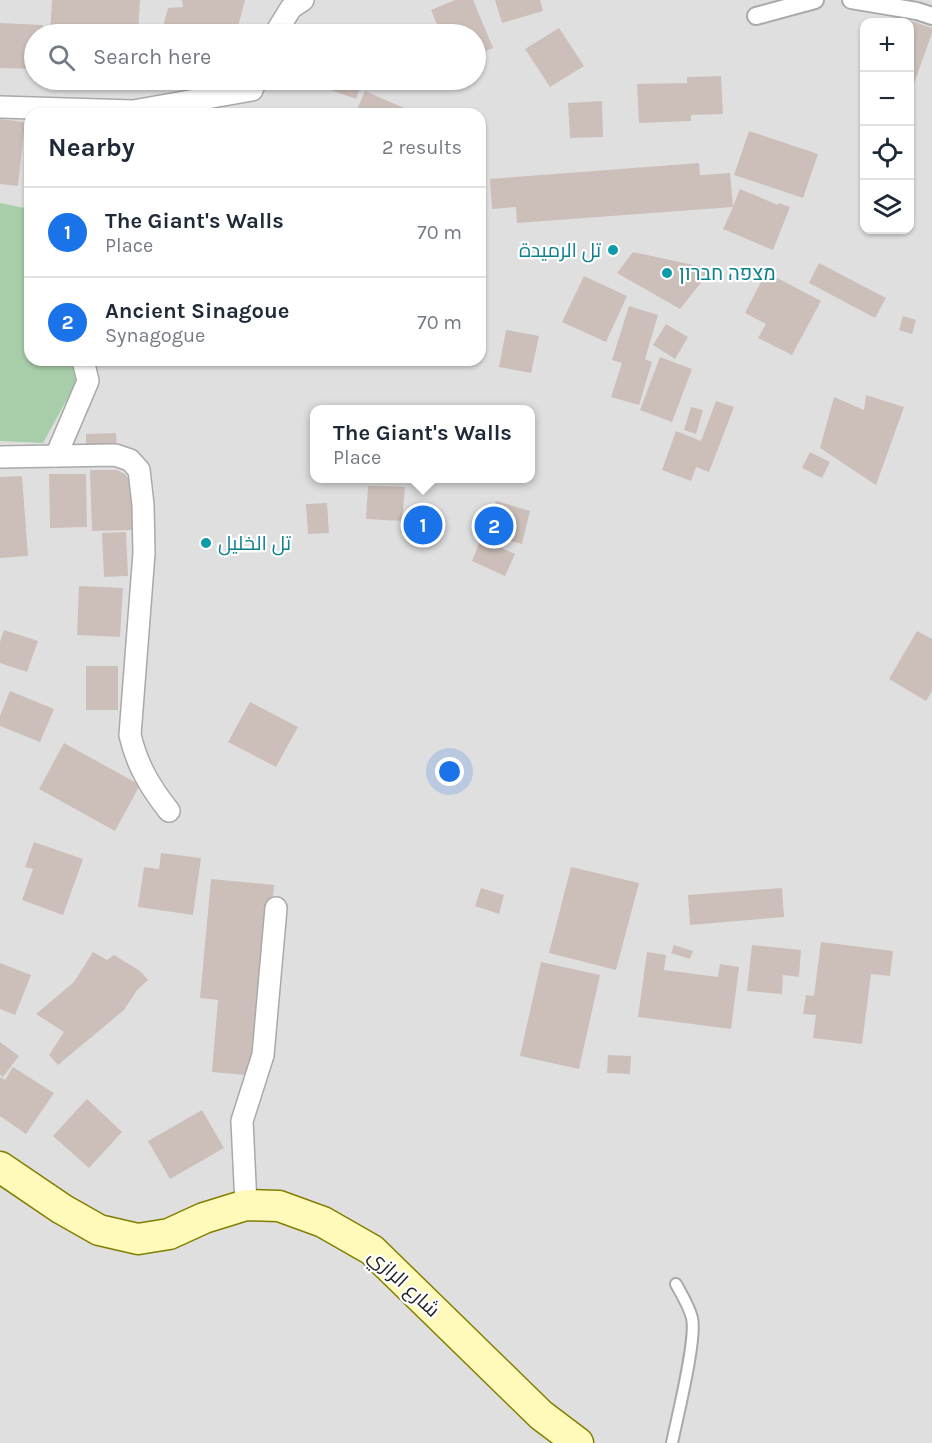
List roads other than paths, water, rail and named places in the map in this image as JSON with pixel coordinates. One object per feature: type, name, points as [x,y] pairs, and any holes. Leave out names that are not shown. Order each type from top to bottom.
[{"type":"main road","name":"شارع الرازي","points":[[0,1167],[62,1209],[99,1230],[138,1239],[169,1234],[204,1218],[246,1205],[279,1206],[323,1222],[372,1250],[541,1415],[578,1443]]},
{"type":"street","points":[[281,24],[291,8],[303,0]]},
{"type":"street","points":[[756,16],[815,0]]},
{"type":"street","points":[[851,0],[917,11],[932,16]]},
{"type":"street","points":[[154,108],[232,90]]},
{"type":"street","points":[[0,107],[24,108]]},
{"type":"street","points":[[56,456],[88,381],[84,366]]},
{"type":"street","points":[[0,457],[115,455],[130,460],[139,470],[143,505],[144,553],[130,735],[134,751],[150,788],[169,811]]},
{"type":"street","points":[[246,1205],[242,1121],[263,1055],[276,908]]},
{"type":"lane","points":[[672,1443],[691,1344],[693,1320],[687,1303],[676,1284]]},
{"type":"place","name":"تل الرميدة","points":[[613,250]]},
{"type":"place","name":"מצפה חברון","points":[[667,273]]},
{"type":"place","name":"The Giant's Walls","points":[[423,525]]},
{"type":"place","name":"Ancient Sinagoue","points":[[494,526]]},
{"type":"place","name":"تل الخليل","points":[[206,543]]}]
